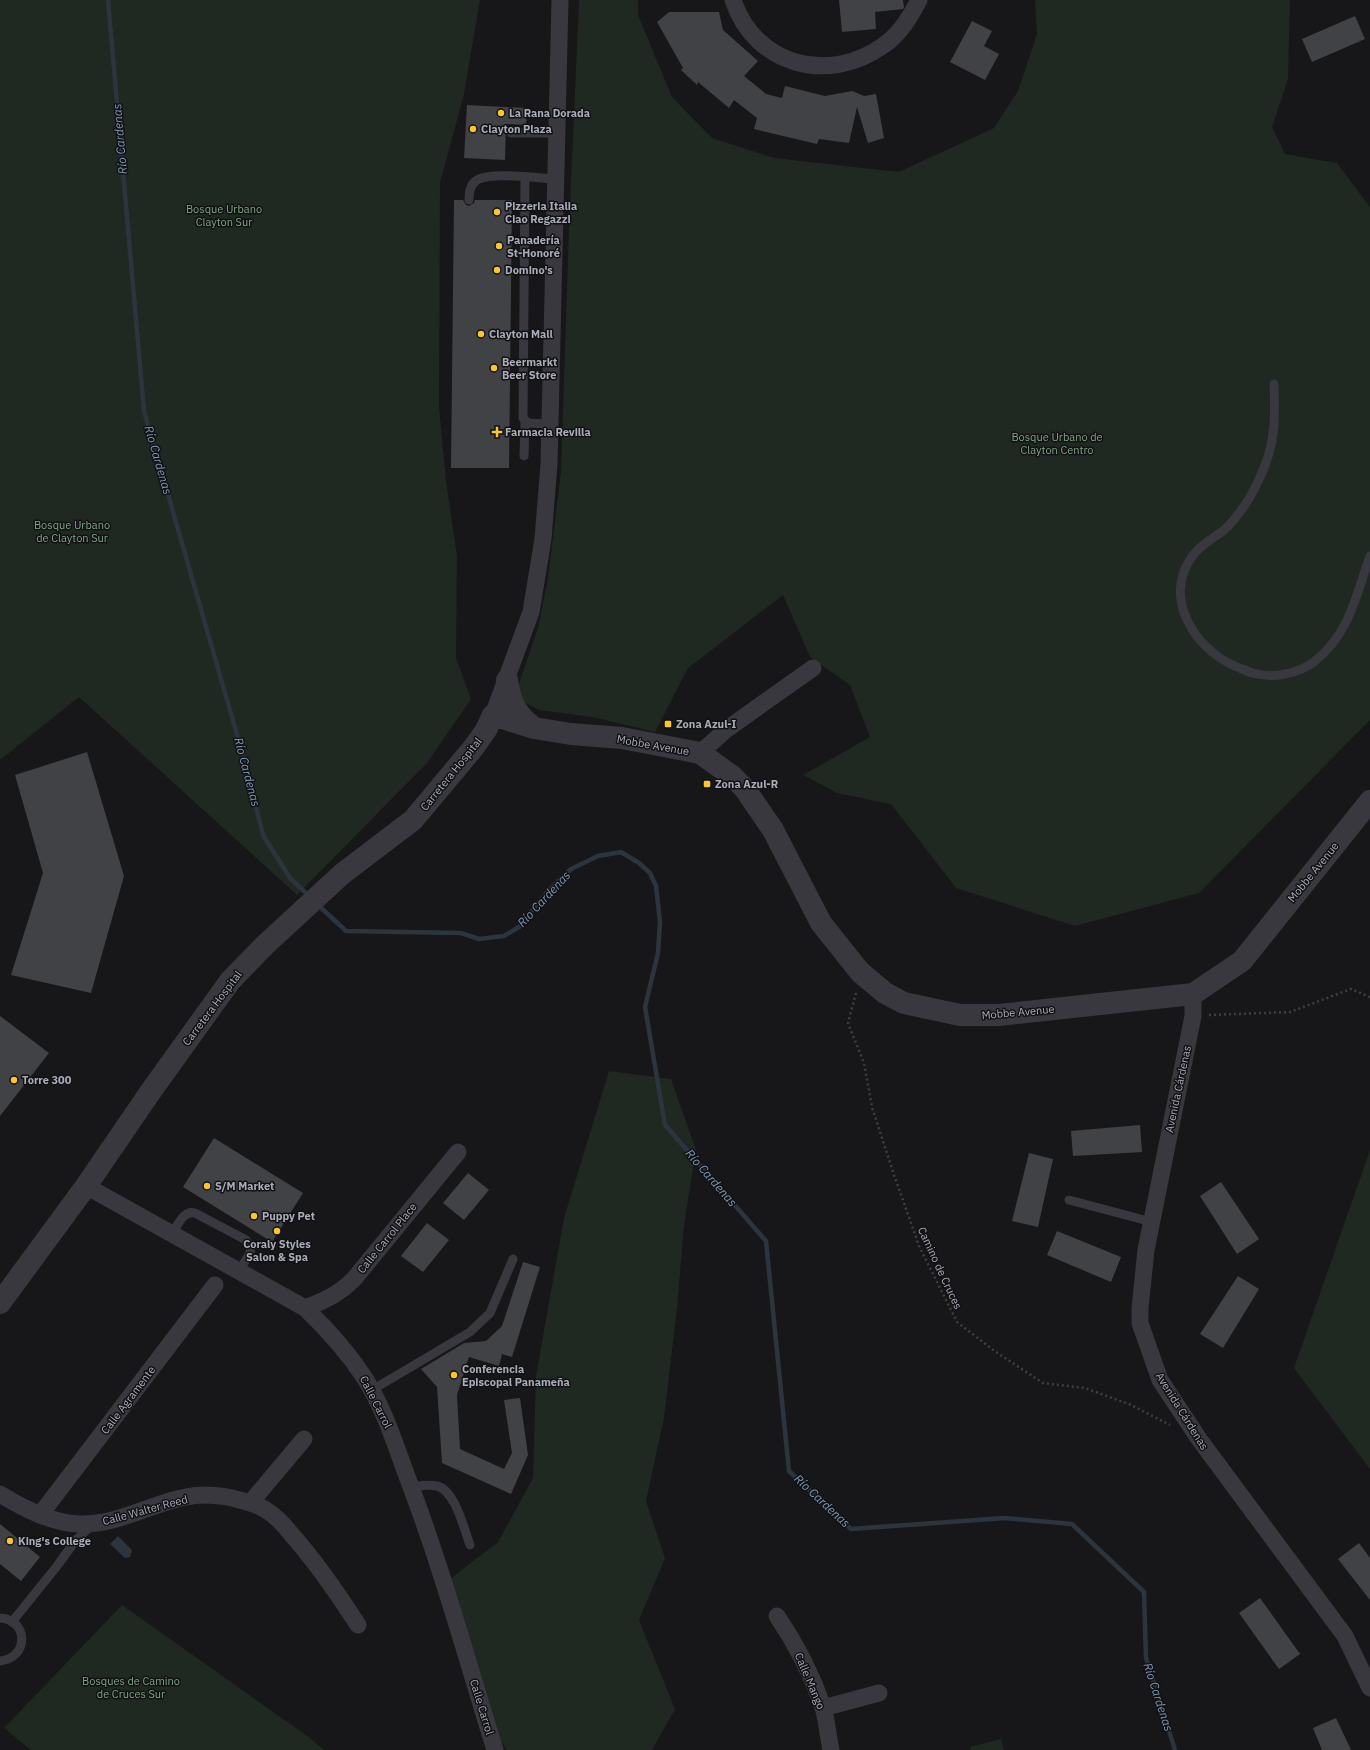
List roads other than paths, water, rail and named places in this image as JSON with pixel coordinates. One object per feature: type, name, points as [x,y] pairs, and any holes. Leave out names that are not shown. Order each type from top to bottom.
[{"type":"street","name":"Carretera Hospital","points":[[0,1304],[86,1186],[230,981],[265,945],[342,874],[412,820],[474,747],[486,730],[493,716],[531,612],[539,572],[546,505],[550,424],[560,0]]},
{"type":"street","points":[[733,0],[748,31],[761,45],[789,61],[805,65],[823,66],[840,65],[856,60],[871,54],[885,45],[908,21],[919,0]]},
{"type":"street","points":[[700,753],[727,729],[813,668]]},
{"type":"street","points":[[507,680],[512,704],[522,718],[534,728]]},
{"type":"street","name":"Mobbe Avenue","points":[[493,716],[534,728],[571,734],[622,738],[700,753],[732,776],[745,789],[773,830],[821,923],[848,958],[885,993],[904,1003],[960,1015],[983,1016],[1193,994],[1242,961],[1370,801]]},
{"type":"street","points":[[474,747],[488,738],[504,731],[534,728]]},
{"type":"street","name":"Avenida Cárdenas","points":[[1193,994],[1193,1016],[1145,1260],[1140,1323],[1160,1380],[1199,1439],[1344,1636],[1370,1688]]},
{"type":"street","name":"Calle Carrol Place","points":[[305,1308],[332,1297],[344,1290],[458,1152]]},
{"type":"street","name":"Calle Carrol","points":[[86,1186],[305,1308],[341,1345],[372,1390],[387,1423],[411,1487],[495,1750]]},
{"type":"street","name":"Calle Agramente","points":[[40,1515],[216,1285]]},
{"type":"street","points":[[251,1502],[304,1439]]},
{"type":"street","name":"Calle Walter Reed","points":[[0,1494],[40,1515],[79,1524],[110,1521],[171,1501],[202,1495],[228,1497],[251,1502],[267,1510],[301,1544],[332,1585],[358,1626]]},
{"type":"street","name":"Calle Mango","points":[[777,1616],[799,1652],[823,1708],[831,1750]]},
{"type":"street","points":[[823,1708],[879,1693]]},
{"type":"lane","points":[[511,133],[558,133]]},
{"type":"lane","points":[[469,200],[470,189],[474,182],[478,179],[491,176],[556,179]]},
{"type":"lane","points":[[524,456],[525,178]]},
{"type":"lane","points":[[1274,384],[1274,427],[1273,441],[1269,457],[1250,497],[1239,514],[1225,529],[1194,554],[1186,565],[1180,582],[1181,604],[1185,618],[1204,644],[1224,661],[1237,668],[1260,675],[1280,675],[1295,672],[1313,663],[1336,640],[1347,622],[1370,556]]},
{"type":"lane","points":[[525,422],[550,424]]},
{"type":"lane","points":[[1070,1200],[1152,1222]]},
{"type":"lane","points":[[172,1234],[185,1214],[189,1212],[195,1213],[246,1240],[251,1247],[250,1253],[239,1272]]},
{"type":"lane","points":[[372,1390],[470,1332],[482,1322],[490,1313],[513,1259]]},
{"type":"lane","points":[[411,1487],[436,1485],[451,1496],[470,1545]]},
{"type":"lane","points":[[12,1622],[76,1540],[94,1522]]},
{"type":"lane","points":[[0,1618],[12,1622],[20,1632],[22,1639],[21,1646],[17,1653],[12,1658],[0,1661]]},
{"type":"waterway","name":"Río Cardenas","points":[[108,0],[144,411],[242,752],[263,835],[290,878],[309,896]]},
{"type":"waterway","name":"Río Cardenas","points":[[317,904],[346,931],[461,933],[479,939],[504,936],[519,927],[549,890],[571,869],[598,856],[621,852],[639,863],[650,873],[656,886],[660,922],[658,953],[645,1007],[665,1125],[766,1241],[789,1471],[851,1529],[1005,1518],[1072,1524],[1144,1592],[1146,1658],[1175,1750]]},
{"type":"place","name":"La Rana Dorada","points":[[501,113]]},
{"type":"place","name":"Clayton Plaza","points":[[473,129]]},
{"type":"place","name":"Pizzeria Italia Ciao Regazzi","points":[[497,212]]},
{"type":"place","name":"Panadería St-Honoré","points":[[499,246]]},
{"type":"place","name":"Domino's","points":[[497,270]]},
{"type":"place","name":"Clayton Mall","points":[[481,334]]},
{"type":"place","name":"Beermarkt Beer Store","points":[[494,368]]},
{"type":"place","name":"Farmacia Revilla","points":[[497,432]]},
{"type":"place","name":"Zona Azul-I","points":[[668,724]]},
{"type":"place","name":"Zona Azul-R","points":[[707,784]]},
{"type":"place","name":"Torre 300","points":[[14,1080]]},
{"type":"place","name":"S/M Market","points":[[207,1186]]},
{"type":"place","name":"Puppy Pet","points":[[254,1216]]},
{"type":"place","name":"Coraly Styles Salon & Spa","points":[[277,1231]]},
{"type":"place","name":"Conferencia Episcopal Panameña","points":[[454,1375]]},
{"type":"place","name":"King's College","points":[[10,1541]]},
{"type":"park label","name":"Bosque Urbano Clayton Sur","points":[[224,215]]},
{"type":"park label","name":"Bosque Urbano de Clayton Centro","points":[[1057,443]]},
{"type":"park label","name":"Bosque Urbano de Clayton Sur","points":[[72,531]]},
{"type":"park label","name":"Bosques de Camino de Cruces Sur","points":[[131,1687]]}]
